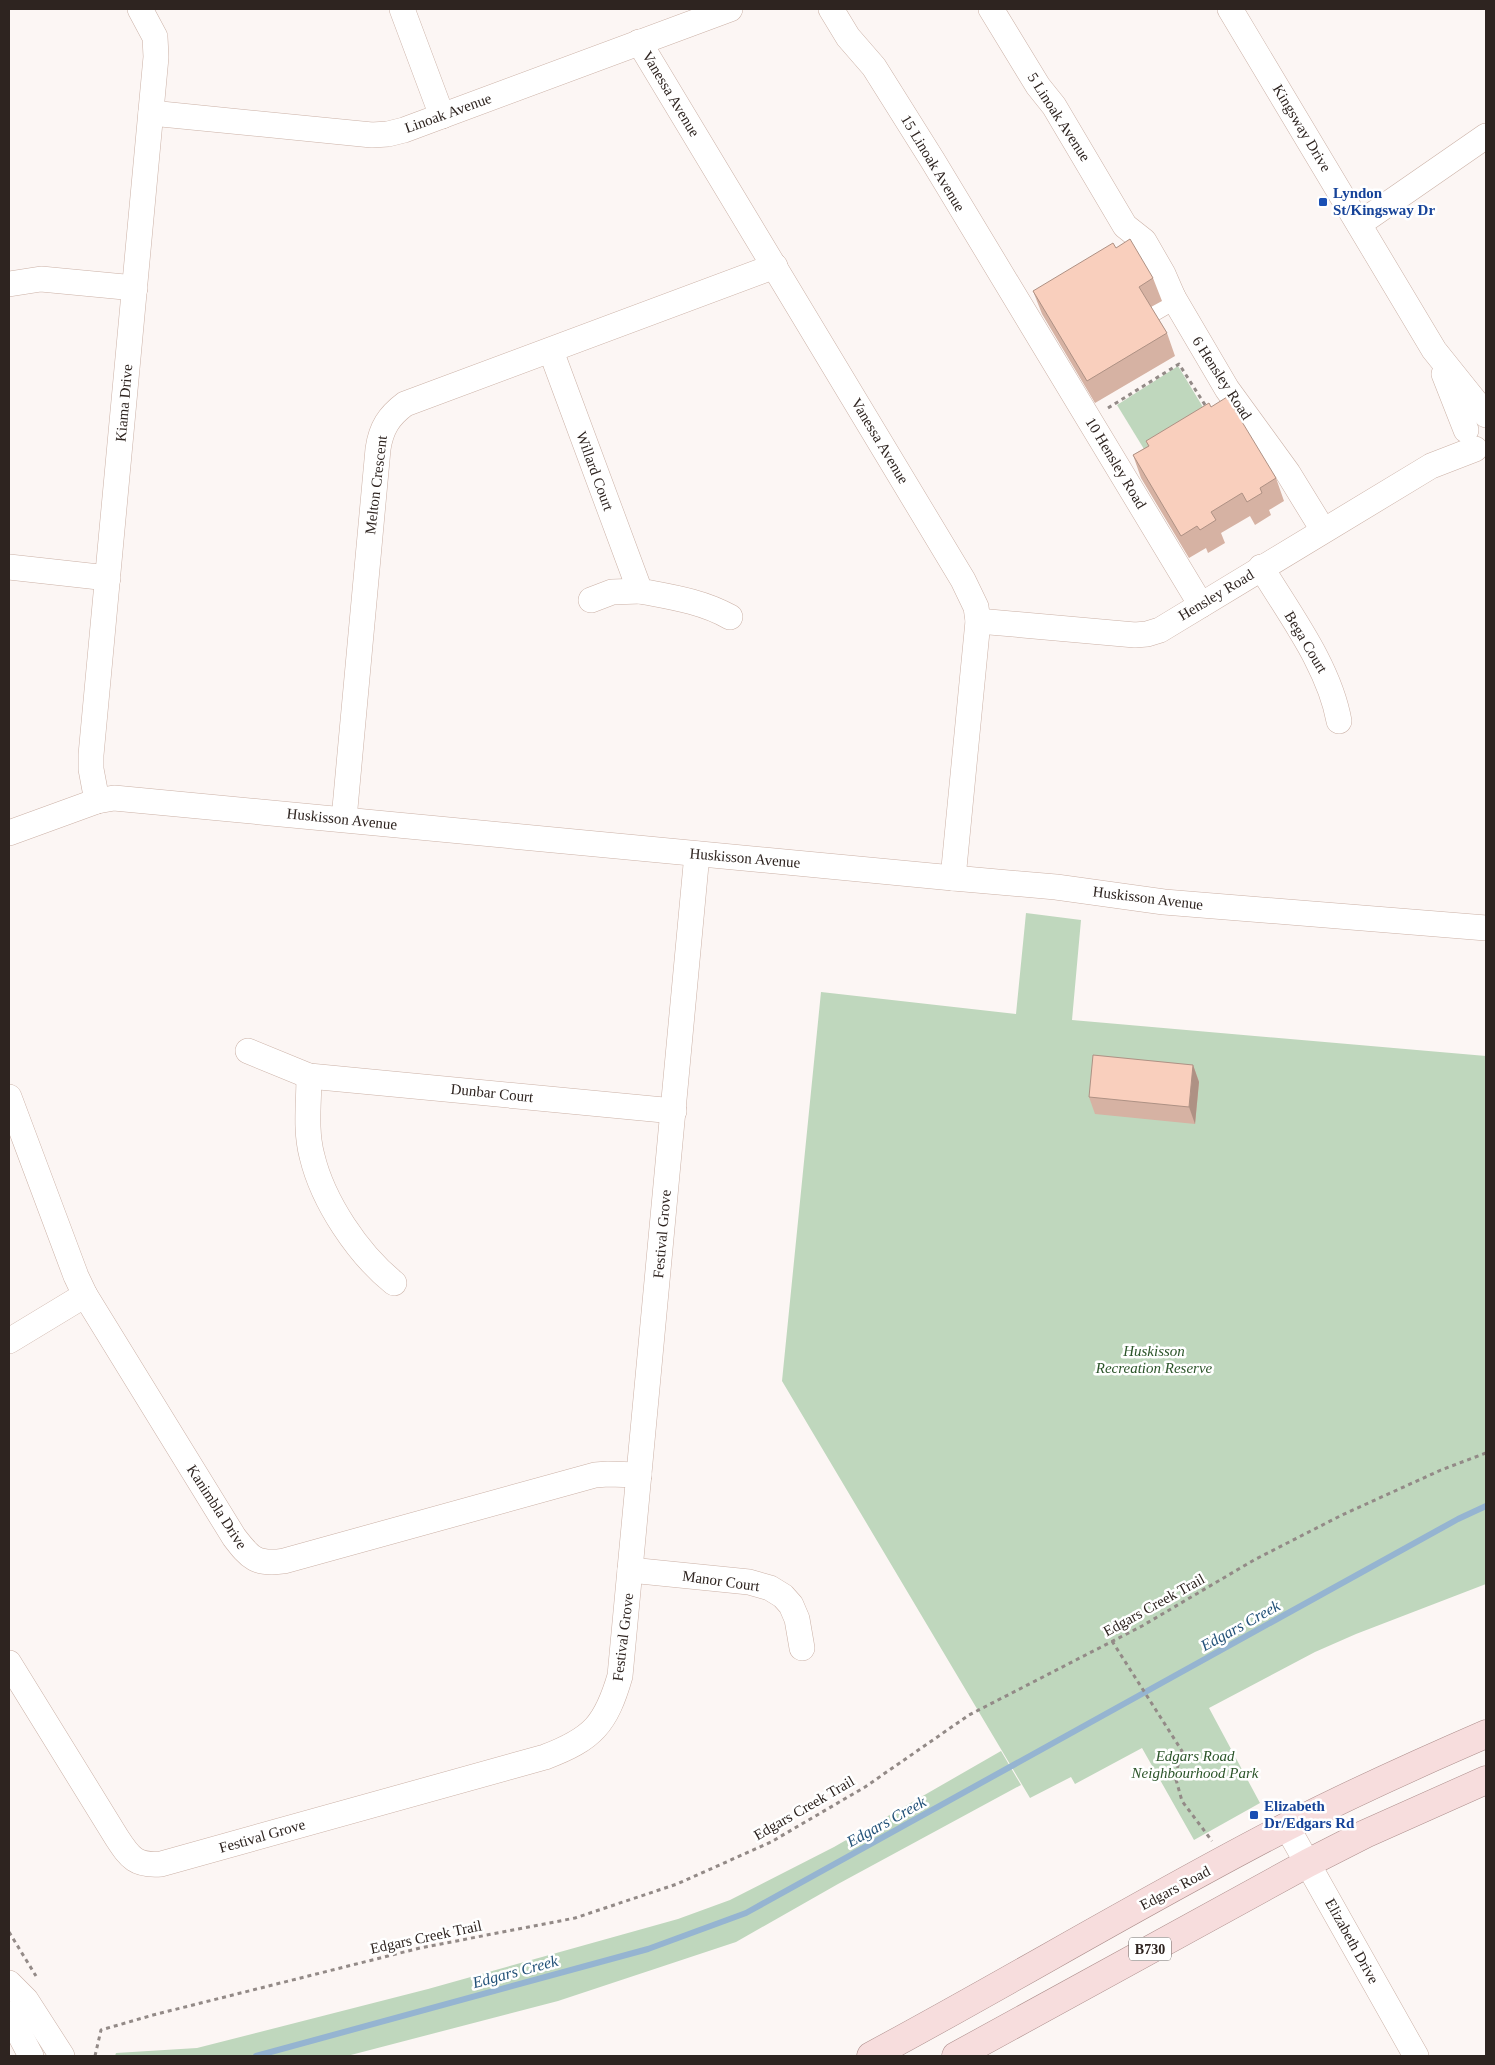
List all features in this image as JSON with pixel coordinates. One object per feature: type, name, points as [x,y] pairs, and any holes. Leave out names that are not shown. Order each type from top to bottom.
[{"type":"main road","name":"Edgars Road","points":[[871,2056],[1088,1934],[1287,1827],[1388,1777],[1486,1734]]},
{"type":"main road","name":"B730","points":[[956,2056],[1308,1863],[1365,1834],[1486,1780]]},
{"type":"street","name":"Kiama Drive","points":[[97,801],[91,769],[91,755],[157,46],[150,24],[140,9]]},
{"type":"street","points":[[402,9],[442,116]]},
{"type":"street","name":"Linoak Avenue","points":[[151,114],[372,135],[388,134],[404,130],[730,9]]},
{"type":"street","name":"15 Linoak Avenue","points":[[831,9],[848,37],[874,67],[1029,323]]},
{"type":"street","name":"5 Linoak Avenue","points":[[991,9],[1038,86],[1054,106],[1125,226]]},
{"type":"street","name":"Kingsway Drive","points":[[1230,9],[1434,350],[1479,438]]},
{"type":"street","name":"Vanessa Avenue","points":[[639,42],[964,580],[976,607],[978,621],[953,878]]},
{"type":"street","points":[[1360,224],[1486,136]]},
{"type":"street","name":"6 Hensley Road","points":[[1125,226],[1144,242],[1163,274],[1173,297],[1266,457],[1288,473],[1323,530]]},
{"type":"street","name":"Melton Crescent","points":[[344,819],[380,434],[393,413],[405,404],[775,266]]},
{"type":"street","points":[[9,284],[41,279],[135,288]]},
{"type":"street","points":[[1149,311],[1173,297]]},
{"type":"street","name":"10 Hensley Road","points":[[1029,323],[1062,362],[1159,522],[1201,605]]},
{"type":"street","name":"Willard Court","points":[[550,351],[640,591]]},
{"type":"street","name":"Hensley Road","points":[[978,621],[1135,635],[1160,630],[1261,567],[1479,438]]},
{"type":"street","points":[[9,567],[108,578]]},
{"type":"street","name":"Bega Court","points":[[1261,567],[1327,677],[1335,699],[1339,721]]},
{"type":"street","points":[[591,600],[612,592],[640,591],[696,602],[713,607],[730,616]]},
{"type":"street","name":"Huskisson Avenue","points":[[9,833],[97,801],[114,798],[1056,887],[1164,902],[1486,928]]},
{"type":"street","name":"Festival Grove","points":[[9,1663],[126,1851],[138,1862],[149,1865],[161,1864],[545,1756],[568,1748],[582,1740],[599,1723],[611,1705],[620,1676],[697,854]]},
{"type":"street","name":"Dunbar Court","points":[[248,1051],[309,1076],[674,1111]]},
{"type":"street","points":[[309,1076],[308,1131],[317,1173],[333,1206],[358,1247],[378,1270],[394,1283]]},
{"type":"street","name":"Kanimbla Drive","points":[[10,1103],[76,1276],[85,1294],[234,1537],[256,1561],[269,1563],[284,1562],[595,1475],[639,1476]]},
{"type":"street","points":[[9,1341],[85,1294]]},
{"type":"street","name":"Manor Court","points":[[630,1570],[748,1582],[770,1588],[783,1596],[791,1605],[797,1619],[802,1648]]},
{"type":"street","name":"Elizabeth Drive","points":[[1287,1827],[1416,2056]]},
{"type":"street","points":[[9,1983],[26,2000],[62,2056]]},
{"type":"street","points":[[9,2014],[30,2056]]},
{"type":"path","points":[[1182,358],[1178,360],[1208,410]]},
{"type":"path","points":[[1107,409],[1180,364]]},
{"type":"path","name":"Edgars Creek Trail","points":[[95,2056],[101,2030],[420,1948],[574,1918],[677,1884],[771,1842],[865,1787],[969,1715],[1112,1641],[1254,1560],[1334,1520],[1442,1470],[1486,1453]]},
{"type":"path","points":[[1112,1641],[1135,1675],[1156,1713],[1182,1751],[1175,1776],[1182,1801],[1209,1835],[1224,1861]]},
{"type":"green space","points":[[1178,366],[1209,417],[1147,454],[1117,405]]},
{"type":"green space","name":"Huskisson Recreation Reserve","points":[[1026,913],[1081,920],[1072,1020],[1486,1056],[1486,1584],[1356,1634],[1315,1652],[1209,1708],[1260,1803],[1194,1840],[1142,1748],[1075,1784],[1071,1777],[1030,1798],[782,1381],[821,992],[1016,1014]]},
{"type":"green space","points":[[1001,1751],[1021,1785],[838,1884],[736,1942],[558,2001],[347,2056],[115,2056],[116,2053],[197,2048],[428,1989],[678,1919],[730,1900],[834,1847]]},
{"type":"building","points":[[1130,239],[1153,278],[1139,287],[1167,333],[1087,381],[1033,291],[1113,243],[1116,248]]},
{"type":"building","points":[[1227,397],[1276,478],[1260,488],[1262,493],[1247,502],[1242,493],[1211,512],[1216,520],[1200,530],[1197,526],[1181,536],[1133,455],[1149,446],[1146,441],[1209,403],[1211,407]]},
{"type":"building","points":[[1093,1055],[1193,1065],[1189,1107],[1089,1097]]},
{"type":"waterway","name":"Edgars Creek","points":[[256,2056],[648,1949],[746,1913],[1458,1519],[1486,1506]]},
{"type":"place","name":"Lyndon St/Kingsway Dr","points":[[1323,202]]},
{"type":"place","name":"Elizabeth Dr/Edgars Rd","points":[[1254,1815]]},
{"type":"park label","name":"Edgars Road Neighbourhood Park","points":[[1195,1764]]}]
